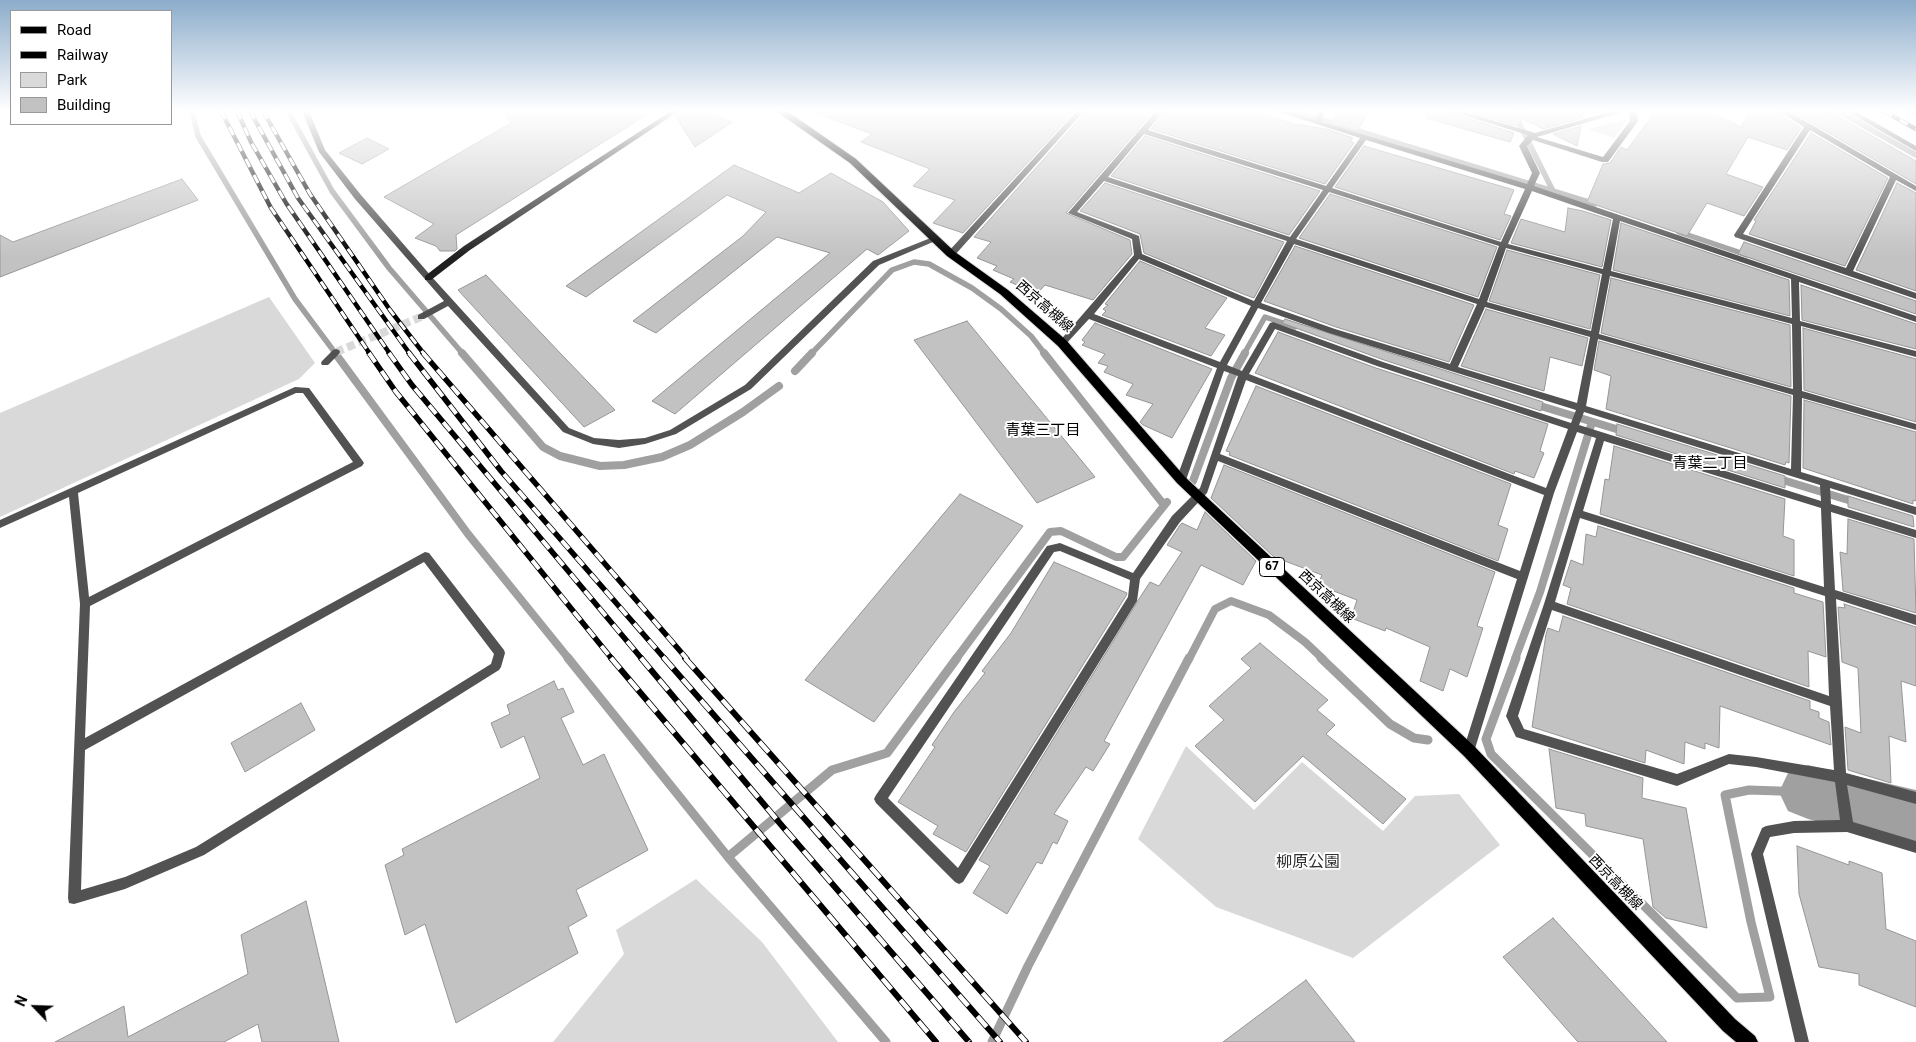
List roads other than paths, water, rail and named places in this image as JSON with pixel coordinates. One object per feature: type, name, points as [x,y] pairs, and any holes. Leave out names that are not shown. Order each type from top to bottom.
[{"type":"main road","name":"西京高槻線","points":[[851,160],[951,254],[1004,292],[1062,343],[1181,480],[1469,751],[1729,1025],[1749,1042]]},
{"type":"street","points":[[329,160],[358,197],[428,278],[566,430],[593,441],[619,444],[646,441],[673,432],[748,387],[768,370],[861,274],[876,263],[936,239]]},
{"type":"street","points":[[428,278],[467,248],[603,160]]},
{"type":"street","points":[[951,254],[1037,160]]},
{"type":"street","points":[[1062,343],[1138,255],[1136,238],[1072,213],[1119,160]]},
{"type":"street","points":[[1236,160],[1502,245],[1916,354]]},
{"type":"street","points":[[1181,480],[1224,368],[1291,241],[1348,160]]},
{"type":"street","points":[[1440,160],[1528,186],[1617,219],[1916,319]]},
{"type":"street","points":[[1452,368],[1482,303],[1502,245],[1528,186],[1536,173],[1530,160]]},
{"type":"street","points":[[1787,160],[1738,235],[1916,296]]},
{"type":"street","points":[[1864,160],[1916,190]]},
{"type":"street","points":[[1848,272],[1894,177]]},
{"type":"street","points":[[1103,178],[1482,303],[1596,338],[1916,428]]},
{"type":"street","points":[[1469,751],[1479,712],[1550,493],[1578,427],[1617,219]]},
{"type":"street","points":[[1138,255],[1257,305],[1581,410],[1796,473],[1916,511]]},
{"type":"street","points":[[1795,279],[1798,394],[1796,473]]},
{"type":"street","points":[[422,317],[450,301]]},
{"type":"street","points":[[1088,315],[1550,493]]},
{"type":"street","points":[[1135,578],[1060,547],[1051,549],[880,800],[959,878],[1133,598],[1135,578],[1176,519],[1204,490],[1240,375],[1272,325],[1380,364],[1598,435],[1916,534]]},
{"type":"street","points":[[325,362],[336,352]]},
{"type":"street","points":[[0,524],[295,390],[306,390],[359,463],[85,604]]},
{"type":"street","points":[[1598,435],[1577,513],[1512,716],[1520,733],[1677,780],[1728,759],[1840,777],[1916,798]]},
{"type":"street","points":[[1215,456],[1524,577]]},
{"type":"street","points":[[1824,482],[1835,703],[1840,777],[1846,826]]},
{"type":"street","points":[[73,492],[85,604],[78,747],[74,898],[125,883],[200,851],[495,666],[500,653],[425,556],[78,747]]},
{"type":"street","points":[[1577,513],[1916,620]]},
{"type":"street","points":[[1549,604],[1835,703]]},
{"type":"street","points":[[1802,1042],[1757,854],[1766,832],[1794,827],[1846,826],[1916,848]]},
{"type":"waterway","points":[[212,160],[295,299],[336,354]]},
{"type":"waterway","points":[[315,160],[332,191],[389,268],[463,354]]},
{"type":"waterway","points":[[1451,160],[1595,204]]},
{"type":"waterway","points":[[1537,160],[1552,189]]},
{"type":"waterway","points":[[1679,232],[1747,255]]},
{"type":"waterway","points":[[811,354],[892,270],[914,262],[929,264],[972,288],[1001,309],[1031,336],[1045,354]]},
{"type":"waterway","points":[[1244,354],[1265,317],[1295,327]]},
{"type":"waterway","points":[[335,353],[468,534],[569,659]]},
{"type":"waterway","points":[[462,353],[543,447],[560,456],[600,466],[624,465],[662,457],[690,445],[743,412],[779,386]]},
{"type":"waterway","points":[[795,371],[812,353]]},
{"type":"waterway","points":[[1044,353],[1164,505]]},
{"type":"waterway","points":[[1193,481],[1231,378],[1245,353]]},
{"type":"waterway","points":[[1534,404],[1626,432]]},
{"type":"waterway","points":[[1515,659],[1540,592],[1592,422]]},
{"type":"waterway","points":[[1776,478],[1858,503]]},
{"type":"waterway","points":[[956,659],[1050,532],[1061,531],[1116,557],[1123,557],[1167,502]]},
{"type":"waterway","points":[[1189,659],[1215,609],[1231,601],[1269,615],[1305,642],[1323,659]]},
{"type":"waterway","points":[[568,658],[728,857]]},
{"type":"waterway","points":[[728,857],[832,770],[887,753],[957,658]]},
{"type":"waterway","points":[[992,1042],[1028,966],[1189,658]]},
{"type":"waterway","points":[[1321,658],[1390,724],[1414,738],[1428,740]]},
{"type":"waterway","points":[[1516,658],[1486,739],[1491,754],[1737,998],[1770,997],[1751,922],[1725,795],[1749,790],[1808,792]]},
{"type":"waterway","points":[[1808,792],[1916,818]]},
{"type":"waterway","points":[[728,857],[886,1042]]},
{"type":"tunnel","points":[[336,352],[421,317]]},
{"type":"railway","points":[[246,160],[271,208],[370,354]]},
{"type":"railway","points":[[261,160],[286,203],[390,354]]},
{"type":"railway","points":[[277,160],[298,198],[410,354]]},
{"type":"railway","points":[[291,160],[310,194],[390,310],[424,354]]},
{"type":"railway","points":[[369,353],[396,392],[612,659]]},
{"type":"railway","points":[[389,353],[412,385],[642,659]]},
{"type":"railway","points":[[409,353],[501,471],[665,659]]},
{"type":"railway","points":[[423,353],[687,659]]},
{"type":"railway","points":[[611,658],[936,1042]]},
{"type":"railway","points":[[641,658],[783,827],[969,1042]]},
{"type":"railway","points":[[664,658],[1000,1042]]},
{"type":"railway","points":[[685,658],[1026,1042]]},
{"type":"district","name":"青葉三丁目","points":[[1043,431]]},
{"type":"district","name":"青葉二丁目","points":[[1710,464]]},
{"type":"park label","name":"柳原公園","points":[[1308,863]]}]
